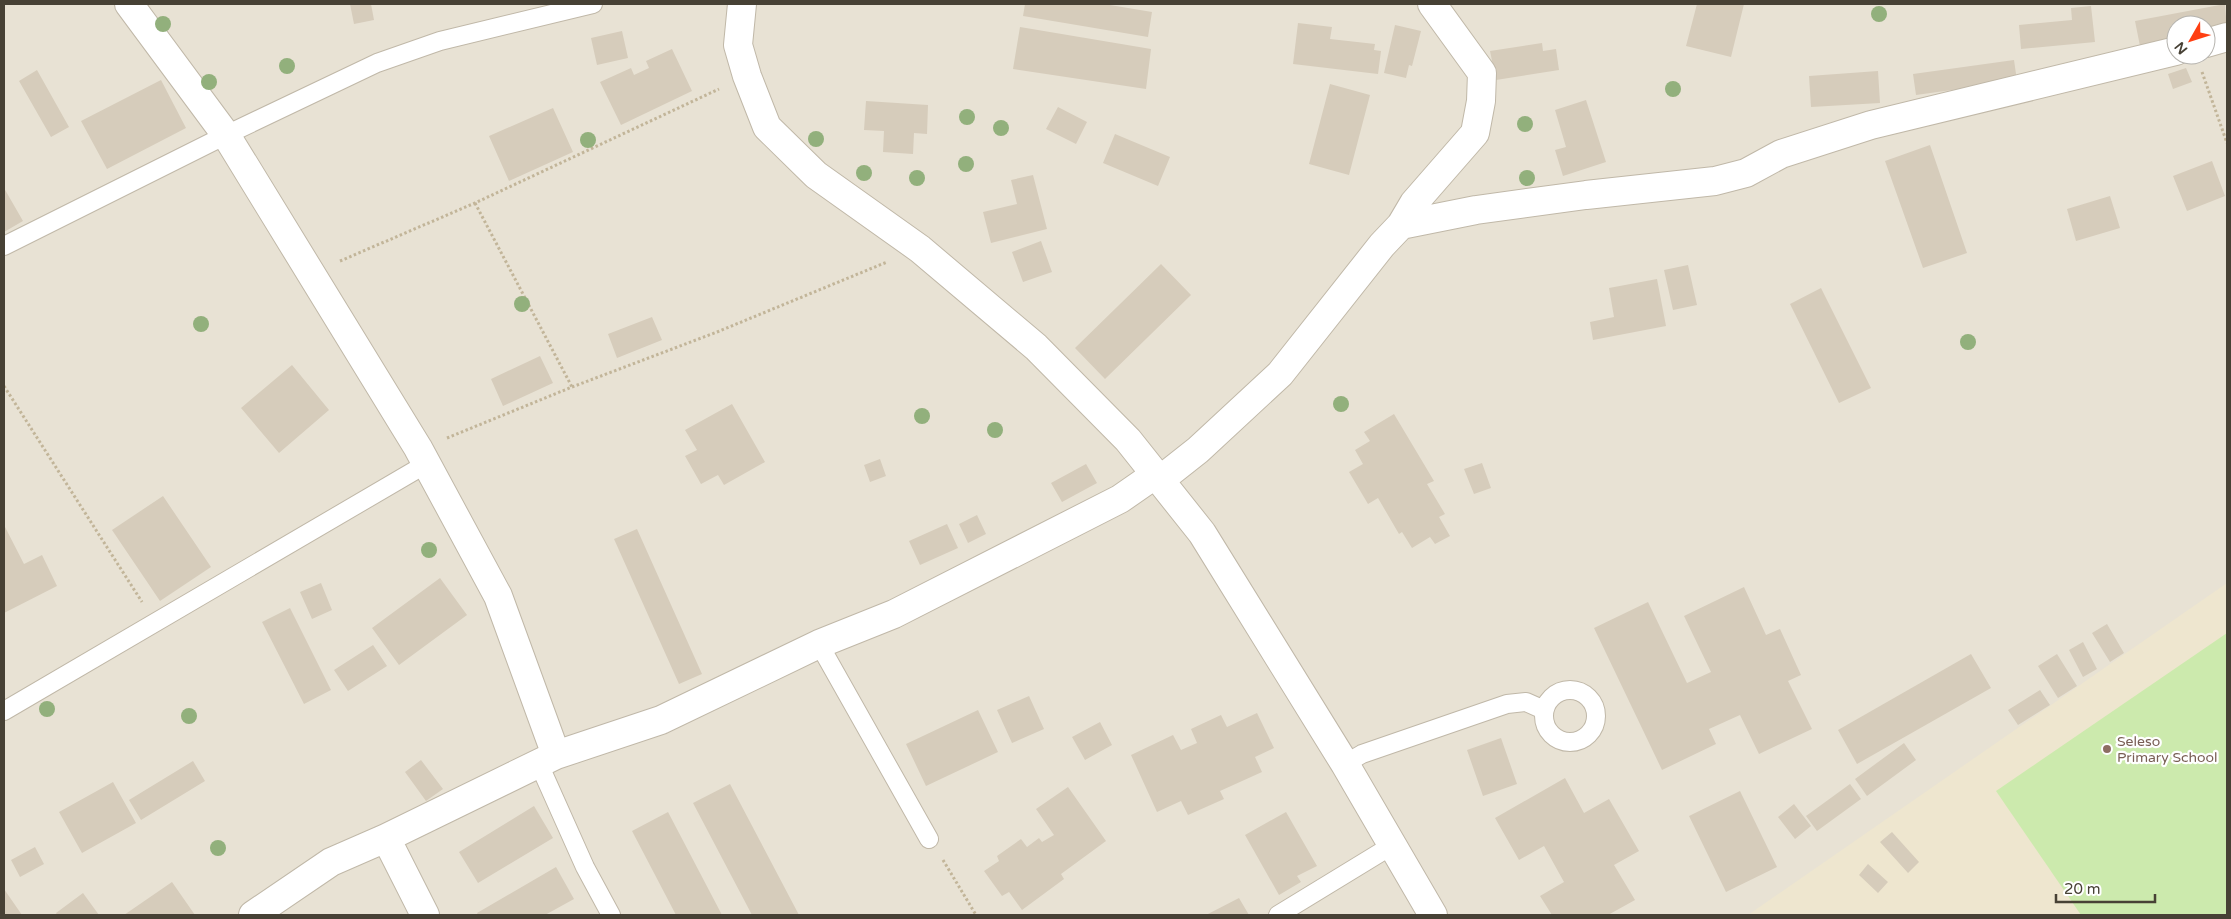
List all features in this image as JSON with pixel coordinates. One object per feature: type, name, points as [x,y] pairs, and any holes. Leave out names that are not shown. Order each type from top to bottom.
[{"type":"street","points":[[130,4],[226,135],[422,456],[498,596],[548,760]]},
{"type":"street","points":[[742,4],[738,45],[747,76],[767,127],[816,175],[920,248],[1036,347],[1128,440],[1202,533],[1345,764],[1391,846],[1433,915]]},
{"type":"street","points":[[253,915],[331,862],[386,838],[548,760],[661,720],[819,644],[894,614],[1120,499],[1158,477],[1198,450],[1280,374],[1382,245],[1401,225],[1414,203],[1475,133],[1482,101],[1482,73],[1432,4]]},
{"type":"street","points":[[1401,225],[1476,210],[1577,196],[1716,181],[1746,172],[1781,154],[1871,125],[2166,59]]},
{"type":"street","points":[[386,838],[425,915]]},
{"type":"lane","points":[[4,246],[226,135],[386,60],[440,41],[593,4]]},
{"type":"lane","points":[[4,710],[156,623],[422,456]]},
{"type":"lane","points":[[819,644],[929,839]]},
{"type":"lane","points":[[1345,764],[1362,754],[1507,704],[1526,702],[1544,710]]},
{"type":"lane","points":[[548,760],[585,867],[611,915]]},
{"type":"lane","points":[[1278,915],[1391,846]]},
{"type":"path","points":[[2198,65],[2227,143]]},
{"type":"path","points":[[311,274],[475,203],[747,76]]},
{"type":"path","points":[[475,203],[572,387]]},
{"type":"path","points":[[422,456],[488,423],[572,387],[717,332],[920,248]]},
{"type":"path","points":[[4,386],[156,623]]},
{"type":"path","points":[[929,839],[976,915]]},
{"type":"shaded area","points":[[4,4],[2227,4],[2227,915],[4,915]]},
{"type":"shaded area","name":"Seleso Primary School","points":[[2227,583],[2227,915],[1748,915]]},
{"type":"green space","points":[[2227,633],[2227,915],[2081,915],[1996,791]]},
{"type":"building","points":[[350,4],[371,4],[374,20],[354,24]]},
{"type":"building","points":[[1025,4],[1104,4],[1152,12],[1148,37],[1023,16]]},
{"type":"building","points":[[1697,4],[1744,4],[1731,57],[1686,46]]},
{"type":"building","points":[[2225,4],[2227,30],[2216,32],[2216,15],[2167,15]]},
{"type":"building","points":[[2091,6],[2095,42],[2021,49],[2019,25],[2072,20],[2071,8]]},
{"type":"building","points":[[2166,15],[2166,42],[2140,46],[2135,21]]},
{"type":"building","points":[[1298,23],[1332,27],[1330,39],[1375,44],[1374,50],[1381,51],[1378,74],[1293,64]]},
{"type":"building","points":[[1395,25],[1421,31],[1412,66],[1409,65],[1406,78],[1384,73]]},
{"type":"building","points":[[1020,27],[1151,49],[1146,89],[1013,69]]},
{"type":"building","points":[[622,31],[628,58],[597,65],[591,38]]},
{"type":"building","points":[[1542,43],[1543,51],[1556,49],[1559,70],[1496,80],[1490,51]]},
{"type":"building","points":[[672,49],[692,91],[621,125],[600,82],[631,68],[634,75],[649,68],[646,61]]},
{"type":"building","points":[[2014,60],[2017,81],[1916,95],[1913,74]]},
{"type":"building","points":[[2186,68],[2192,82],[2173,89],[2168,74]]},
{"type":"building","points":[[37,70],[69,127],[51,137],[19,81]]},
{"type":"building","points":[[1878,71],[1880,103],[1811,107],[1809,76]]},
{"type":"building","points":[[161,80],[186,128],[107,169],[81,121]]},
{"type":"building","points":[[1330,84],[1370,95],[1349,175],[1309,164]]},
{"type":"building","points":[[1586,100],[1606,162],[1563,176],[1555,150],[1566,147],[1555,110]]},
{"type":"building","points":[[866,101],[928,105],[927,134],[914,133],[913,154],[883,152],[884,131],[864,130]]},
{"type":"building","points":[[1058,107],[1087,122],[1076,144],[1046,129]]},
{"type":"building","points":[[553,108],[573,152],[509,181],[489,136]]},
{"type":"building","points":[[1115,134],[1170,157],[1158,186],[1103,163]]},
{"type":"building","points":[[1930,145],[1967,253],[1923,268],[1885,161]]},
{"type":"building","points":[[2212,161],[2225,196],[2187,211],[2173,176]]},
{"type":"building","points":[[1033,175],[1047,229],[991,243],[983,212],[1017,204],[1011,180]]},
{"type":"building","points":[[4,188],[23,221],[4,232]]},
{"type":"building","points":[[2110,196],[2120,228],[2076,241],[2067,209]]},
{"type":"building","points":[[1041,241],[1052,272],[1023,282],[1012,252]]},
{"type":"building","points":[[1161,264],[1191,295],[1105,379],[1075,348]]},
{"type":"building","points":[[1688,265],[1697,305],[1673,310],[1664,270]]},
{"type":"building","points":[[1657,279],[1666,326],[1593,340],[1590,322],[1614,317],[1609,288]]},
{"type":"building","points":[[1821,288],[1871,388],[1839,403],[1790,304]]},
{"type":"building","points":[[652,317],[662,340],[617,358],[608,334]]},
{"type":"building","points":[[540,356],[553,383],[503,406],[491,379]]},
{"type":"building","points":[[292,365],[329,410],[279,453],[241,408]]},
{"type":"building","points":[[732,404],[765,462],[724,485],[718,475],[701,484],[685,456],[697,450],[685,430]]},
{"type":"building","points":[[1394,414],[1434,481],[1427,484],[1445,514],[1439,517],[1450,536],[1435,544],[1430,537],[1412,548],[1402,532],[1399,534],[1378,498],[1368,504],[1349,472],[1363,464],[1355,450],[1370,441],[1364,432]]},
{"type":"building","points":[[880,459],[886,476],[870,482],[864,465]]},
{"type":"building","points":[[1482,463],[1491,488],[1474,494],[1464,469]]},
{"type":"building","points":[[1086,464],[1097,483],[1062,502],[1051,483]]},
{"type":"building","points":[[163,496],[211,567],[160,601],[112,530]]},
{"type":"building","points":[[977,515],[986,534],[968,543],[959,524]]},
{"type":"building","points":[[947,524],[958,548],[920,565],[909,541]]},
{"type":"building","points":[[4,525],[24,564],[42,555],[57,586],[4,613]]},
{"type":"building","points":[[637,529],[702,674],[679,684],[614,539]]},
{"type":"building","points":[[440,578],[467,615],[399,665],[372,628]]},
{"type":"building","points":[[321,583],[332,610],[312,619],[300,592]]},
{"type":"building","points":[[1744,587],[1766,635],[1780,629],[1801,675],[1788,681],[1812,729],[1759,754],[1740,715],[1709,729],[1716,744],[1662,770],[1594,628],[1648,602],[1687,683],[1711,672],[1684,616]]},
{"type":"building","points":[[290,608],[331,690],[304,704],[262,622]]},
{"type":"building","points":[[2107,624],[2124,653],[2110,662],[2092,633]]},
{"type":"building","points":[[2083,642],[2097,669],[2083,677],[2069,650]]},
{"type":"building","points":[[373,645],[387,666],[348,691],[334,670]]},
{"type":"building","points":[[1971,654],[1991,688],[1857,764],[1838,730]]},
{"type":"building","points":[[2057,654],[2077,686],[2058,698],[2038,666]]},
{"type":"building","points":[[2040,690],[2050,705],[2018,725],[2008,710]]},
{"type":"building","points":[[1029,696],[1044,729],[1012,743],[997,710]]},
{"type":"building","points":[[978,710],[998,752],[926,786],[906,744]]},
{"type":"building","points":[[1257,713],[1274,748],[1255,757],[1262,772],[1220,791],[1224,799],[1188,815],[1181,801],[1157,812],[1131,755],[1173,735],[1181,750],[1197,743],[1191,729],[1221,715],[1227,727]]},
{"type":"building","points":[[1100,722],[1112,745],[1085,760],[1072,737]]},
{"type":"building","points":[[1501,738],[1517,784],[1483,796],[1467,750]]},
{"type":"building","points":[[1904,743],[1916,760],[1867,796],[1855,779]]},
{"type":"building","points":[[421,760],[443,789],[426,801],[405,772]]},
{"type":"building","points":[[193,761],[205,781],[141,820],[129,800]]},
{"type":"building","points":[[1565,778],[1584,813],[1609,799],[1639,851],[1614,865],[1635,900],[1608,915],[1552,915],[1540,896],[1564,882],[1544,846],[1519,860],[1495,818]]},
{"type":"building","points":[[113,782],[136,823],[82,853],[59,812]]},
{"type":"building","points":[[730,784],[799,915],[752,915],[693,803]]},
{"type":"building","points":[[1850,784],[1861,799],[1817,831],[1806,816]]},
{"type":"building","points":[[1068,787],[1106,841],[1061,874],[1064,879],[1022,910],[1009,892],[1002,896],[984,871],[999,861],[997,856],[1021,839],[1027,847],[1039,838],[1042,842],[1054,835],[1036,809]]},
{"type":"building","points":[[1740,791],[1777,867],[1726,892],[1689,816]]},
{"type":"building","points":[[1794,804],[1811,826],[1795,839],[1778,817]]},
{"type":"building","points":[[534,806],[553,838],[478,883],[459,852]]},
{"type":"building","points":[[668,812],[722,915],[676,915],[632,831]]},
{"type":"building","points":[[1286,812],[1317,866],[1297,876],[1301,882],[1279,895],[1245,835]]},
{"type":"building","points":[[1892,832],[1919,862],[1908,873],[1880,842]]},
{"type":"building","points":[[35,847],[44,864],[20,877],[11,860]]},
{"type":"building","points":[[1868,864],[1888,882],[1878,893],[1859,875]]},
{"type":"building","points":[[556,867],[574,899],[545,915],[478,915],[477,913]]},
{"type":"building","points":[[172,882],[195,915],[124,915]]},
{"type":"building","points":[[4,889],[22,915],[4,915]]},
{"type":"building","points":[[83,893],[99,915],[57,915],[56,913]]},
{"type":"building","points":[[1239,898],[1249,915],[1206,915]]},
{"type":"place","name":"Seleso Primary School","points":[[2107,749]]}]
